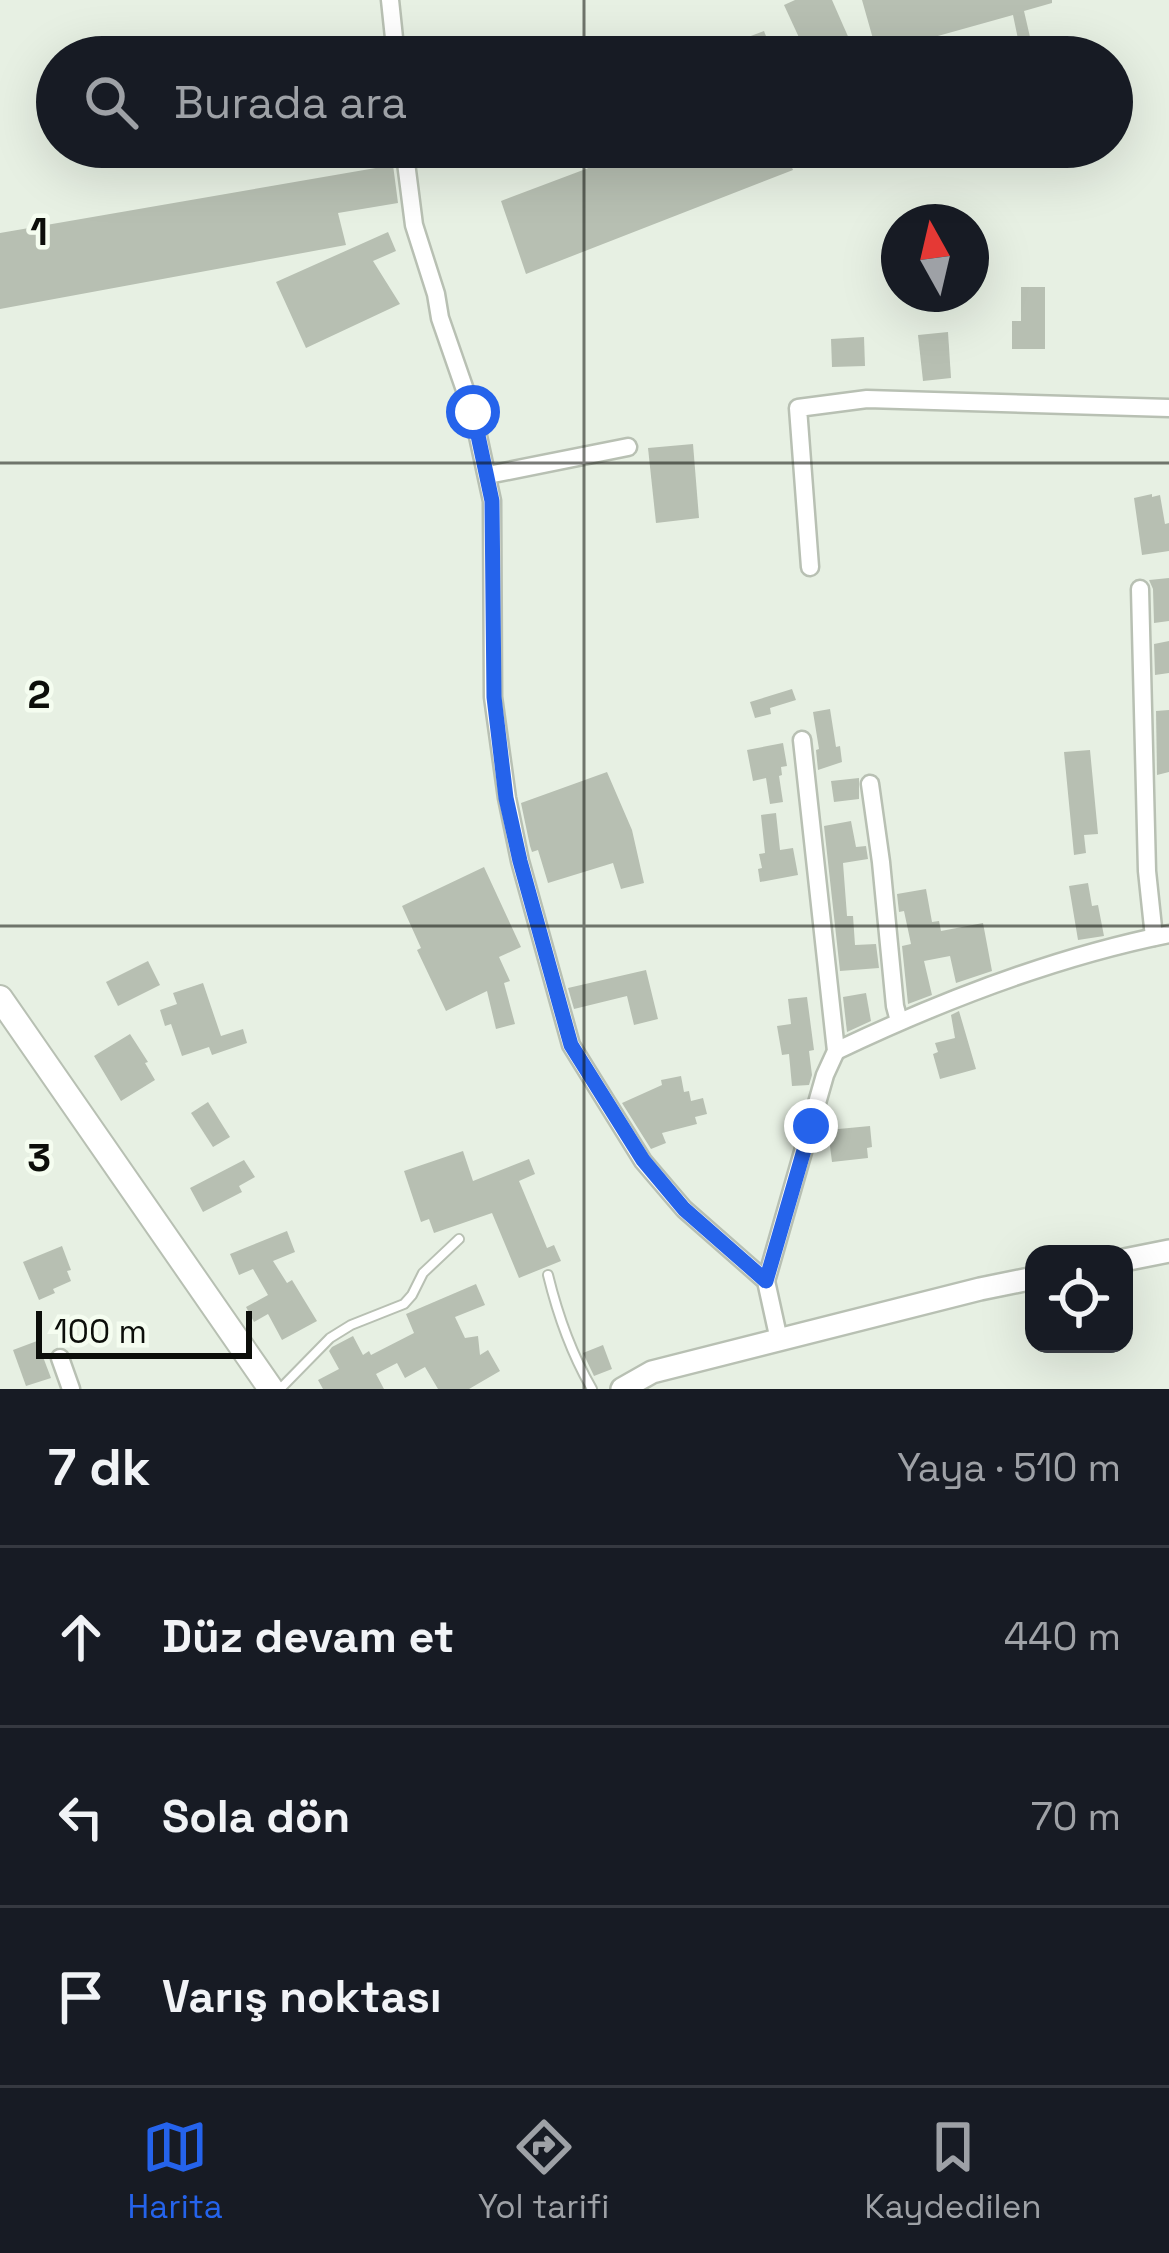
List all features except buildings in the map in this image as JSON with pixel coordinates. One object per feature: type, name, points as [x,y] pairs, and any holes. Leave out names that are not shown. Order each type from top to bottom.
[{"type":"main road","points":[[0,998],[275,1389]]},
{"type":"street","points":[[390,0],[393,36]]},
{"type":"street","points":[[407,168],[415,225],[488,475],[494,697],[506,798],[571,1045],[643,1160],[684,1209],[766,1281]]},
{"type":"street","points":[[809,567],[798,407],[867,399],[1169,408]]},
{"type":"street","points":[[488,475],[628,447]]},
{"type":"street","points":[[836,1051],[899,1021],[1072,958],[1161,935],[1147,871],[1140,589]]},
{"type":"street","points":[[779,1340],[766,1281],[836,1051],[802,740]]},
{"type":"street","points":[[869,784],[899,1021]]},
{"type":"street","points":[[1133,1258],[1169,1251]]},
{"type":"street","points":[[1133,1260],[1169,1266]]},
{"type":"street","points":[[622,1389],[652,1372],[1025,1280]]},
{"type":"street","points":[[60,1358],[71,1389]]},
{"type":"lane","points":[[275,1389],[330,1338],[404,1304],[423,1273],[459,1239]]},
{"type":"lane","points":[[548,1276],[570,1347],[592,1389]]},
{"type":"route","points":[[473,412],[492,501],[494,697],[506,798],[571,1045],[643,1160],[684,1209],[766,1281],[811,1126]]}]
